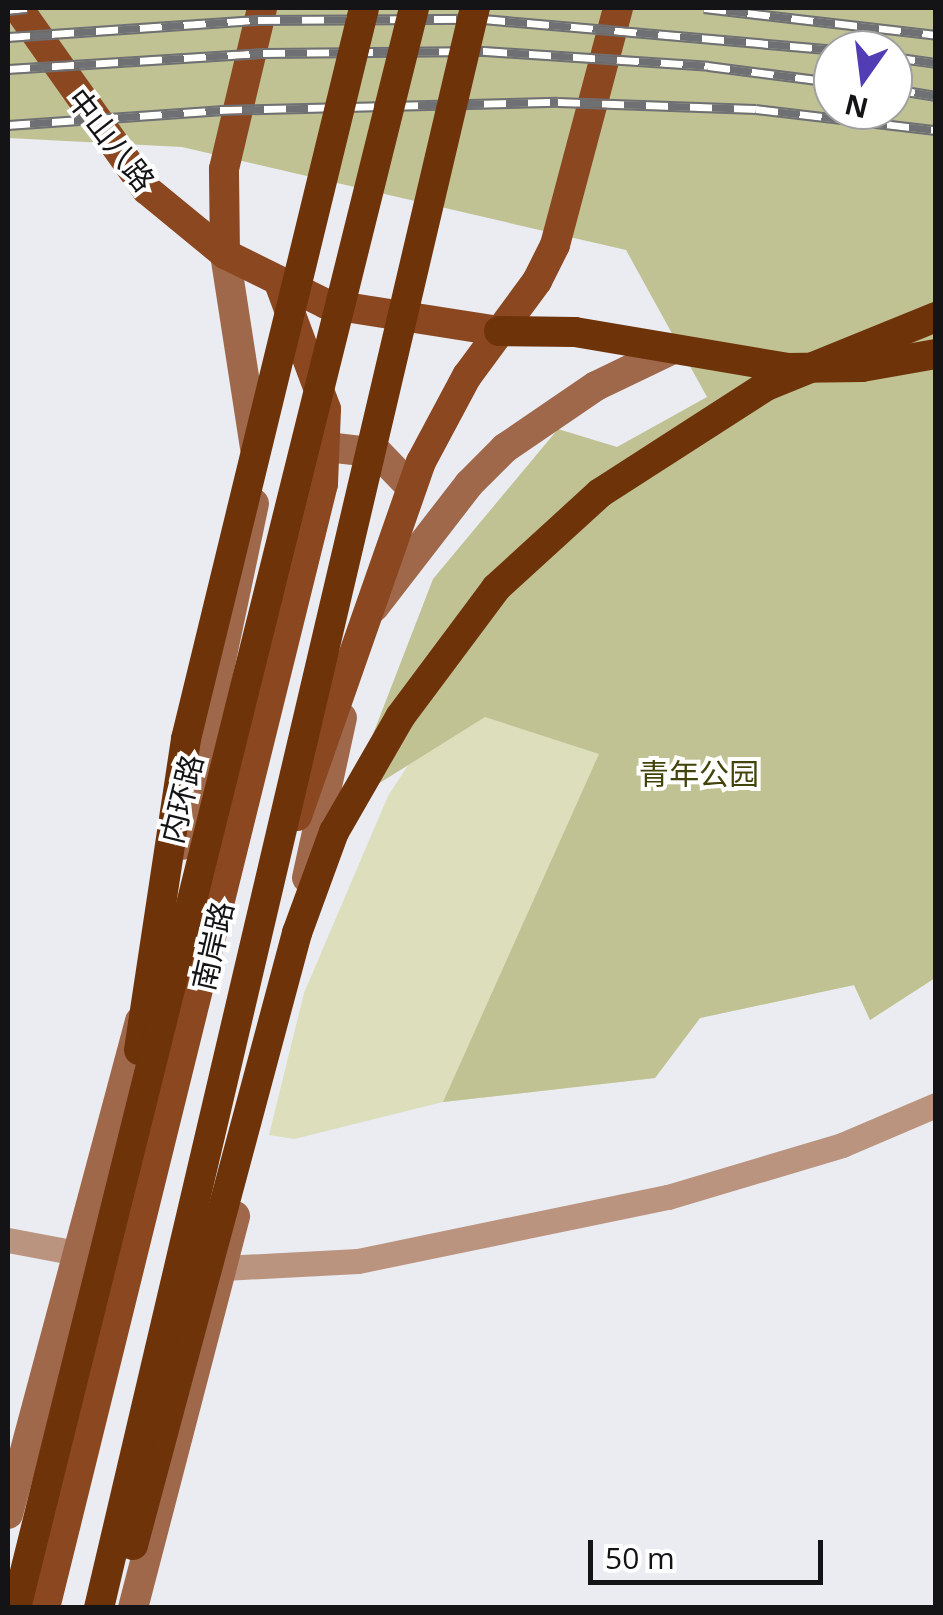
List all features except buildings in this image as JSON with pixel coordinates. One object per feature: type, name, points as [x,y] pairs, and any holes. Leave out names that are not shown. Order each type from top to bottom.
[{"type":"highway","points":[[121,1194],[186,740],[364,8]]},
{"type":"highway","name":"内环路","points":[[16,1608],[414,8]]},
{"type":"highway","points":[[99,1608],[475,8]]},
{"type":"highway","points":[[114,1608],[194,1338],[298,933],[334,832],[400,718],[496,588],[600,493],[766,386],[936,317]]},
{"type":"highway","points":[[499,332],[575,332],[672,350],[826,370],[936,354]]},
{"type":"main road","name":"中山八路","points":[[18,8],[147,190],[224,254],[280,286],[381,316],[499,332]]},
{"type":"main road","points":[[8,1514],[122,1095],[253,522],[253,424],[224,254],[224,169],[262,8]]},
{"type":"main road","name":"南岸路","points":[[90,1608],[267,914],[411,487],[442,418],[537,281],[567,214],[618,8]]},
{"type":"main road","name":"南岸路","points":[[45,1608],[158,1174],[304,572],[327,447],[326,409],[280,286]]},
{"type":"main road","points":[[133,1608],[223,1268],[364,621],[468,484],[505,448],[581,394],[672,350]]},
{"type":"main road","points":[[327,447],[378,453],[411,487]]},
{"type":"main road","points":[[122,1095],[196,1016]]},
{"type":"main road","points":[[76,1253],[158,1174]]},
{"type":"street","points":[[223,1268],[358,1261],[668,1197],[842,1145],[936,1105]]},
{"type":"street","points":[[8,1240],[76,1253]]},
{"type":"green space","points":[[8,8],[935,8],[935,978],[870,1020],[854,985],[700,1018],[655,1078],[443,1102],[599,754],[485,717],[346,804],[433,579],[558,429],[617,447],[707,397],[626,250],[182,147],[8,138]]},
{"type":"green space","name":"青年公园","points":[[559,574],[935,978],[870,1020],[854,985],[700,1018],[655,1078],[443,1102],[294,1139],[269,1135],[304,993],[388,796],[459,687]]},
{"type":"railway","points":[[8,10],[27,8]]},
{"type":"railway","points":[[704,8],[936,35]]},
{"type":"railway","points":[[8,37],[258,20],[483,19],[813,48]]},
{"type":"railway","points":[[8,69],[263,53],[485,51],[708,66],[813,79]]},
{"type":"railway","points":[[913,60],[936,63]]},
{"type":"railway","points":[[913,92],[936,96]]},
{"type":"railway","points":[[8,125],[220,110],[558,102],[756,109],[936,130]]}]
